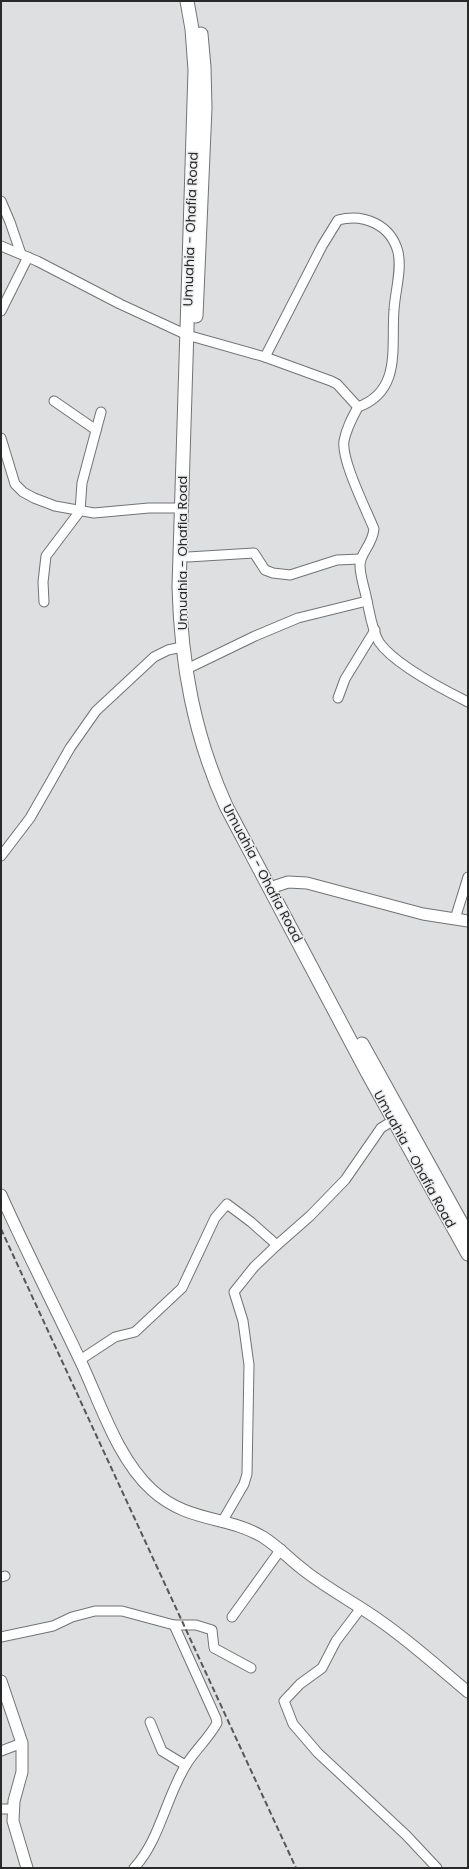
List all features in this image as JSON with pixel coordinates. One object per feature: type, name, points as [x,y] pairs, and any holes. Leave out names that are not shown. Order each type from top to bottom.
[{"type":"main road","name":"Umuahia - Ohafia Road","points":[[187,1],[192,29],[195,70],[188,632],[192,667],[203,720],[232,800],[273,886],[394,1120],[468,1254]]},
{"type":"main road","name":"Umuahia - Ohafia Road","points":[[195,1],[202,44],[205,108],[181,508],[179,587],[182,647],[195,715],[215,781],[468,1235]]},
{"type":"street","points":[[1,201],[25,256],[1,311]]},
{"type":"street","points":[[265,357],[322,246],[338,220],[343,218],[366,219],[376,222],[387,232],[398,252],[398,269],[394,310],[392,368],[388,379],[377,396],[369,403],[358,407],[348,427],[344,443],[346,458],[374,528],[373,538],[360,559],[360,566],[371,622],[380,642],[398,660],[450,693],[468,702]]},
{"type":"street","points":[[1,246],[25,256],[120,304],[191,336],[265,357],[331,380],[337,384],[358,407]]},
{"type":"street","points":[[54,401],[96,430]]},
{"type":"street","points":[[44,602],[43,582],[46,556],[80,511],[82,483],[101,412]]},
{"type":"street","points":[[1,438],[15,484],[23,492],[55,506],[94,513],[149,508],[181,508]]},
{"type":"street","points":[[188,557],[254,553],[265,570],[273,573],[290,575],[337,560],[360,559]]},
{"type":"street","points":[[192,667],[255,636],[298,618],[367,601]]},
{"type":"street","points":[[338,698],[345,679],[374,630]]},
{"type":"street","points":[[1,856],[30,818],[70,748],[96,711],[154,657],[168,650],[182,647]]},
{"type":"street","points":[[455,919],[468,876]]},
{"type":"street","points":[[273,886],[288,882],[307,883],[423,914],[468,921]]},
{"type":"street","points":[[222,1522],[244,1484],[247,1474],[248,1365],[243,1322],[234,1292],[254,1267],[310,1216],[345,1180],[381,1128],[394,1120]]},
{"type":"street","points":[[1,1195],[80,1360],[105,1417],[137,1473],[156,1493],[180,1510],[247,1529],[262,1536],[281,1549],[304,1570],[411,1644],[468,1692]]},
{"type":"street","points":[[80,1360],[115,1337],[135,1332],[182,1288],[215,1218],[226,1204],[251,1222],[278,1245]]},
{"type":"street","points":[[232,1617],[281,1549]]},
{"type":"street","points":[[361,1608],[336,1641],[322,1668],[300,1684],[284,1701],[293,1724],[318,1753],[406,1835],[436,1868]]},
{"type":"street","points":[[1,1637],[54,1626],[72,1617],[95,1611],[122,1611],[174,1625],[196,1625],[212,1630],[214,1648],[251,1668]]},
{"type":"street","points":[[134,1868],[140,1862],[149,1844],[185,1765],[216,1725],[217,1720],[174,1625]]},
{"type":"street","points":[[1,1681],[22,1743],[22,1772],[14,1801],[13,1821],[27,1868]]},
{"type":"street","points":[[150,1722],[162,1751],[185,1765]]},
{"type":"street","points":[[1,1751],[22,1743]]},
{"type":"street","points":[[1,1808],[14,1809]]},
{"type":"railway","points":[[1,1229],[296,1868]]}]
